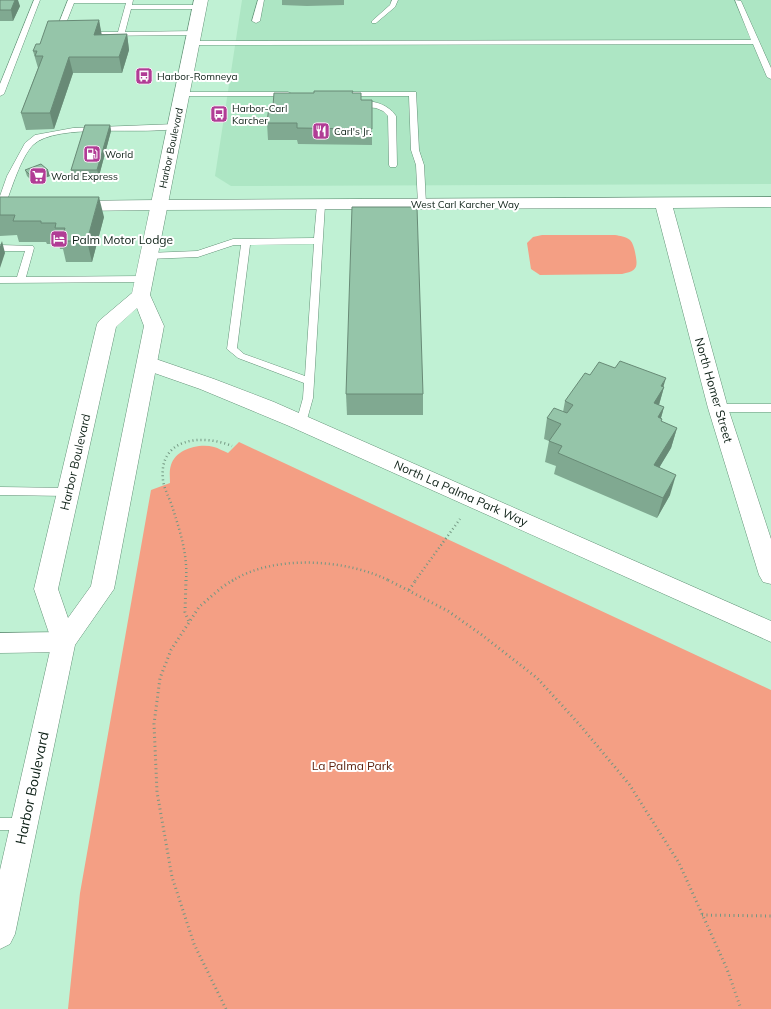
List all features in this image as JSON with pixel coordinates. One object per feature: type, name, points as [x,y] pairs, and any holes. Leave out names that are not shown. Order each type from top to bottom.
[{"type":"street","name":"Harbor Boulevard","points":[[0,934],[12,824],[64,642],[102,589],[154,326],[142,287],[201,4]]},
{"type":"street","name":"West Carl Karcher Way","points":[[56,206],[771,202]]},
{"type":"street","name":"North Homer Street","points":[[663,203],[718,408],[771,575]]},
{"type":"street","name":"Harbor Boulevard","points":[[64,642],[46,589],[107,324],[142,287]]},
{"type":"street","name":"North La Palma Park Way","points":[[147,363],[187,375],[301,423],[474,498],[771,632]]},
{"type":"street","points":[[0,643],[64,642]]},
{"type":"lane","points":[[0,94],[37,0]]},
{"type":"lane","points":[[256,21],[261,0]]},
{"type":"lane","points":[[374,22],[393,6],[395,0]]},
{"type":"lane","points":[[120,34],[130,1],[71,1],[59,33],[120,34],[193,38],[756,42]]},
{"type":"lane","points":[[738,1],[771,77]]},
{"type":"lane","points":[[128,7],[201,4]]},
{"type":"lane","points":[[183,94],[293,94]]},
{"type":"lane","points":[[338,94],[413,94],[415,150],[420,165],[422,204]]},
{"type":"lane","points":[[351,104],[376,105],[390,112],[392,116],[393,165]]},
{"type":"lane","points":[[6,206],[11,176],[28,145],[38,138],[73,130],[176,126]]},
{"type":"lane","points":[[301,423],[308,398],[321,204]]},
{"type":"lane","points":[[148,256],[198,254],[233,242],[319,241]]},
{"type":"lane","points":[[246,242],[232,349],[241,356],[309,381]]},
{"type":"lane","points":[[0,248],[30,248],[21,280]]},
{"type":"lane","points":[[0,280],[142,287]]},
{"type":"lane","points":[[718,408],[771,408]]},
{"type":"lane","points":[[0,491],[68,492]]},
{"type":"path","points":[[189,622],[185,612],[187,588],[186,557],[182,532],[164,485],[163,474],[166,461],[169,452],[185,441],[209,439],[218,440],[232,446]]},
{"type":"path","points":[[409,590],[474,498]]},
{"type":"path","points":[[225,1008],[194,944],[172,877],[157,792],[154,724],[160,678],[171,650],[189,622],[199,608],[221,588],[240,576],[262,568],[295,563],[331,564],[378,575],[448,611],[482,635],[537,678],[579,724],[633,791],[680,863],[727,968],[741,1009]]},
{"type":"path","points":[[702,915],[771,916]]},
{"type":"shaded area","points":[[242,0],[771,0],[771,184],[231,186],[215,176]]},
{"type":"green space","points":[[542,235],[615,235],[624,237],[632,243],[635,252],[636,268],[622,274],[540,275],[531,269],[527,243],[533,237]]},
{"type":"green space","name":"La Palma Park","points":[[239,442],[771,690],[771,1009],[68,1009],[80,893],[151,490],[170,483],[171,465],[174,459],[183,451],[189,448],[208,446],[216,447],[228,453]]},
{"type":"building","points":[[0,0],[15,0],[11,10],[0,10]]},
{"type":"building","points":[[99,20],[94,35],[127,34],[119,57],[69,57],[50,113],[21,113],[43,56],[35,56],[37,51],[33,51],[36,44],[40,44],[48,21]]},
{"type":"building","points":[[314,91],[353,91],[352,93],[361,93],[361,100],[372,100],[372,129],[297,128],[297,123],[267,123],[269,106],[273,106],[274,93],[314,93]]},
{"type":"building","name":"World","points":[[85,125],[110,125],[97,170],[71,170]]},
{"type":"building","points":[[41,164],[48,170],[32,177],[25,170]]},
{"type":"building","points":[[0,197],[99,197],[87,241],[61,241],[65,228],[55,228],[56,223],[41,223],[41,221],[13,221],[15,215],[0,215]]},
{"type":"building","points":[[352,207],[417,207],[423,394],[346,394]]},
{"type":"building","points":[[620,361],[666,378],[661,386],[664,387],[654,403],[664,407],[658,417],[662,419],[661,421],[677,428],[654,465],[676,475],[663,498],[558,453],[562,446],[549,441],[561,424],[547,418],[554,408],[567,413],[573,405],[565,401],[585,373],[590,375],[599,362],[615,368]]},
{"type":"place","name":"Harbor-Romneya","points":[[144,76]]},
{"type":"place","name":"Harbor-Carl Karcher","points":[[219,114]]},
{"type":"place","name":"Carl's Jr.","points":[[321,131]]},
{"type":"place","name":"World","points":[[92,154]]},
{"type":"place","name":"World Express","points":[[38,176]]},
{"type":"place","name":"Palm Motor Lodge","points":[[59,239]]}]
